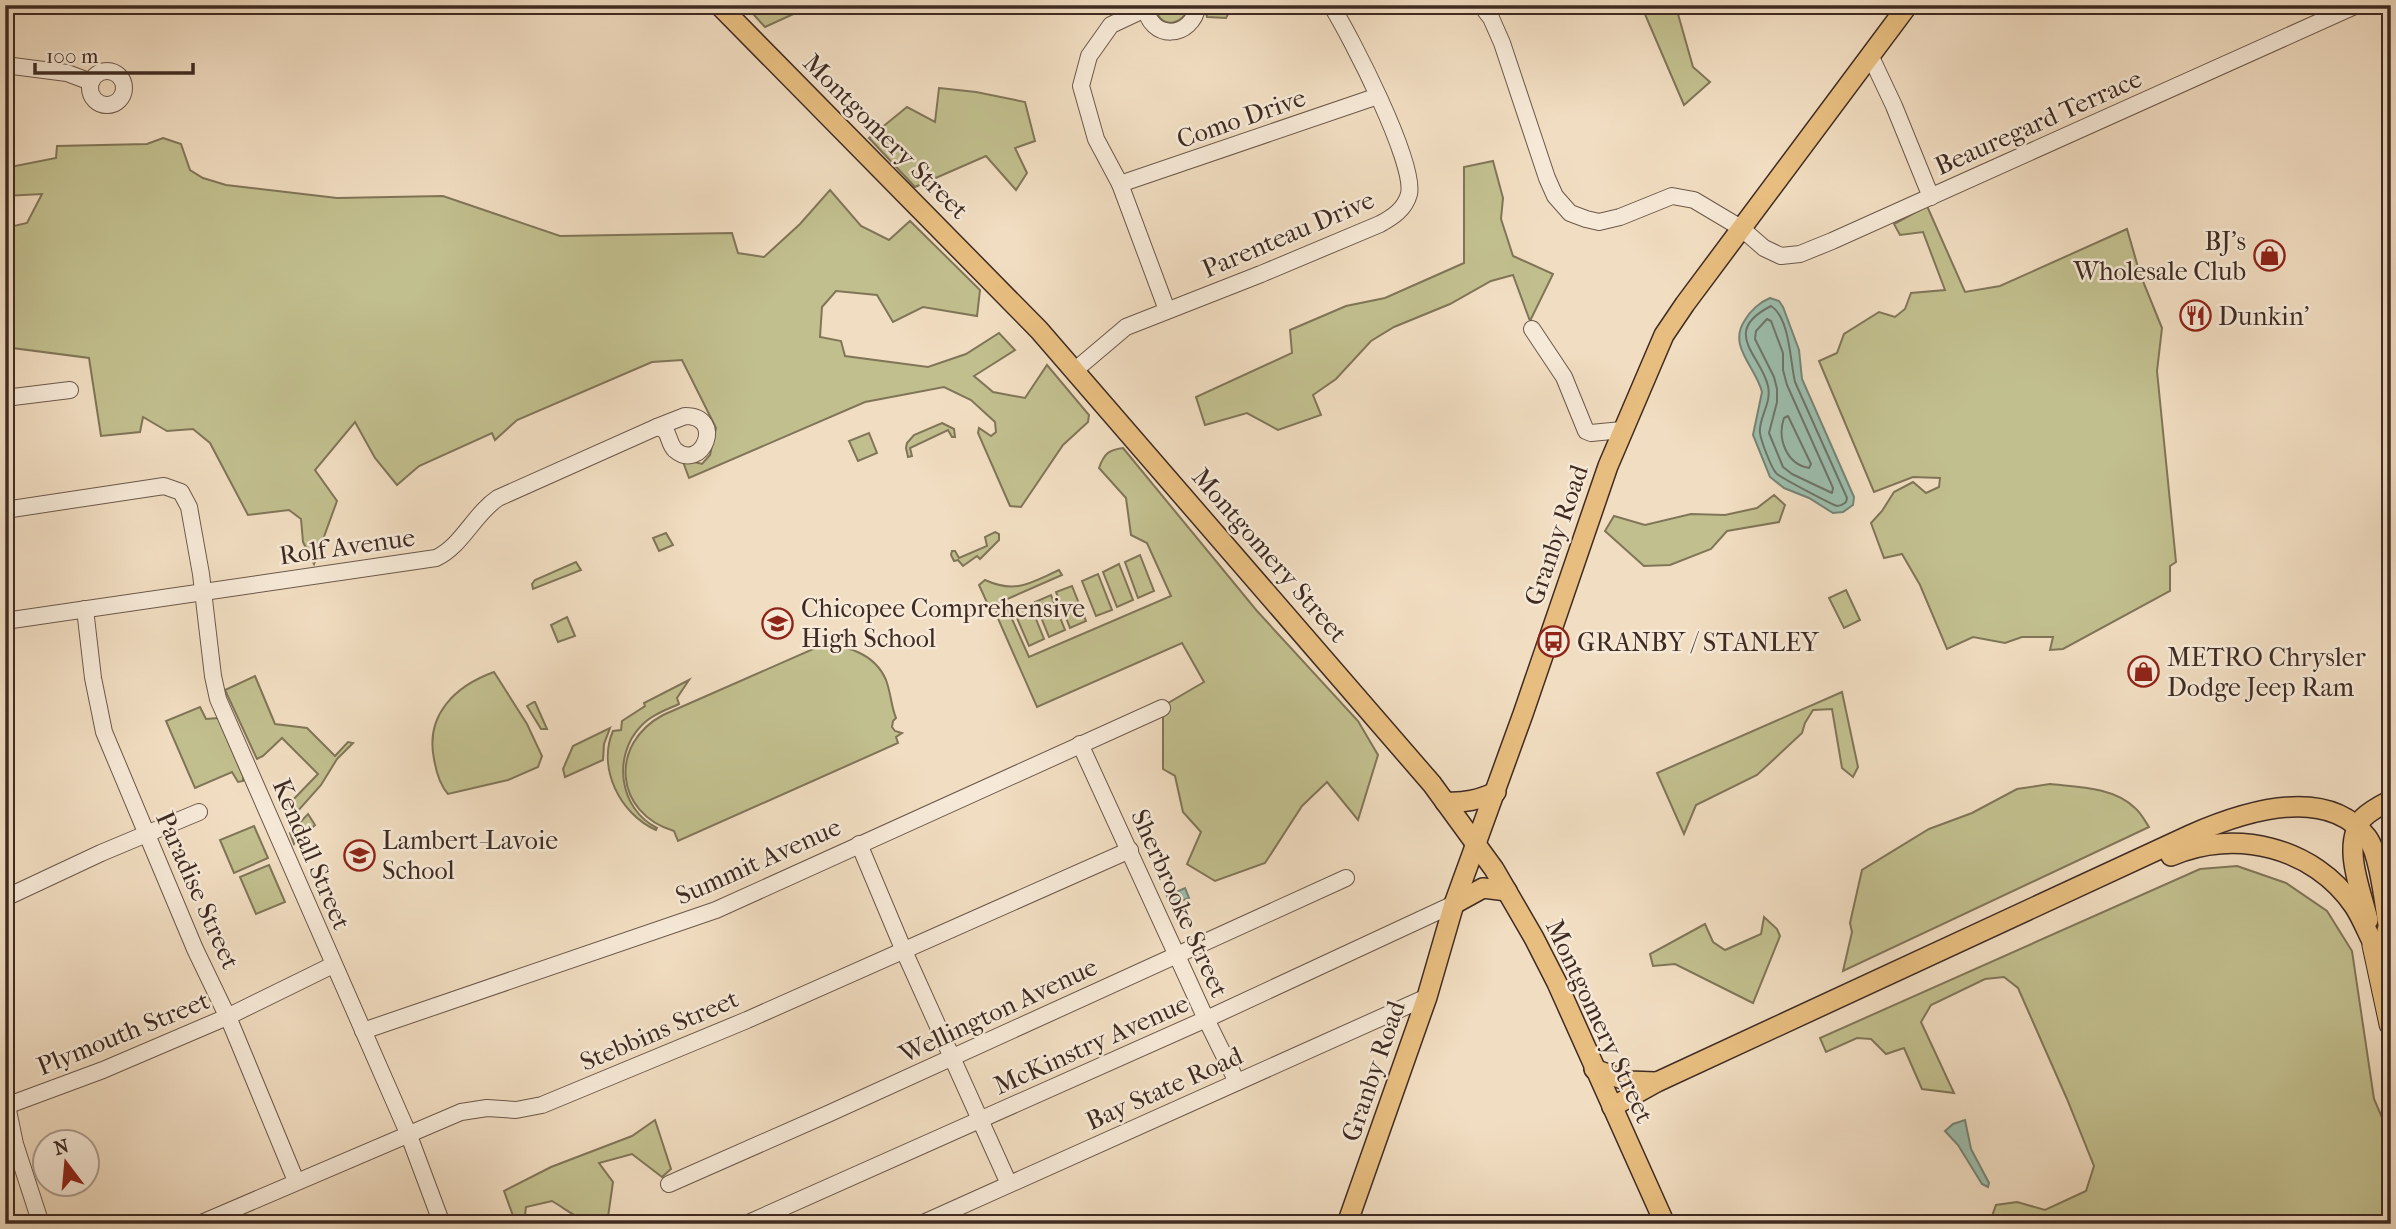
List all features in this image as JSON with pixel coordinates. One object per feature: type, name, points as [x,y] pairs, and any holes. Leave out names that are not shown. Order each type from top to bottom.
[{"type":"highway","points":[[2386,932],[2391,1024]]},
{"type":"main road","name":"Montgomery Street","points":[[719,5],[1039,330],[1291,618],[1445,802],[1507,891],[1557,983],[1665,1224]]},
{"type":"main road","name":"Granby Road","points":[[1347,1224],[1427,997],[1454,904],[1496,792],[1608,466],[1664,335],[1908,5]]},
{"type":"main road","points":[[1445,802],[1471,802],[1496,792]]},
{"type":"main road","points":[[2386,932],[2353,859],[2357,827],[2373,809],[2391,800]]},
{"type":"main road","points":[[1612,1107],[1657,1082],[2231,817],[2284,807],[2311,808],[2340,815],[2357,827]]},
{"type":"main road","points":[[1612,1107],[1652,1096],[2172,855],[2205,845],[2235,843],[2265,846],[2295,855],[2326,875],[2354,906],[2386,932]]},
{"type":"main road","points":[[1454,904],[1483,888],[1507,891]]},
{"type":"main road","points":[[1594,1069],[1628,1081],[1657,1082]]},
{"type":"street","points":[[1167,310],[1119,184],[1097,139],[1081,86],[1089,56],[1111,25],[1145,7],[1152,24],[1168,32],[1176,32],[1192,23],[1198,5]]},
{"type":"street","name":"Parenteau Drive","points":[[1074,371],[1121,330],[1371,228],[1399,211],[1409,193],[1409,174],[1378,96],[1331,5]]},
{"type":"street","name":"Beauregard Terrace","points":[[1482,5],[1502,43],[1547,178],[1555,196],[1570,212],[1599,222],[1620,217],[1672,196],[1694,200],[1741,228],[1763,247],[1781,256],[1800,254],[1931,197],[2357,5]]},
{"type":"street","points":[[1870,55],[1931,197]]},
{"type":"street","points":[[5,65],[67,73],[91,82]]},
{"type":"street","name":"Como Drive","points":[[1119,184],[1378,96]]},
{"type":"street","points":[[1532,329],[1564,377],[1586,431],[1591,433],[1622,430]]},
{"type":"street","points":[[5,398],[70,390]]},
{"type":"street","name":"Rolf Avenue","points":[[5,621],[436,558],[448,551],[484,508],[498,498],[657,427]]},
{"type":"street","name":"Kendall Street","points":[[5,510],[150,488],[171,487],[187,499],[218,699],[408,1133],[442,1224]]},
{"type":"street","name":"Paradise Street","points":[[85,610],[101,723],[117,767],[296,1181]]},
{"type":"street","name":"Summit Avenue","points":[[363,1031],[716,910],[1162,708]]},
{"type":"street","name":"Sherbrooke Street","points":[[1080,744],[1237,1082]]},
{"type":"street","points":[[5,898],[199,812]]},
{"type":"street","points":[[859,844],[1009,1184]]},
{"type":"street","name":"Stebbins Street","points":[[199,1224],[408,1133],[473,1109],[510,1111],[542,1105],[747,1020],[1130,850]]},
{"type":"street","name":"Wellington Avenue","points":[[669,1184],[953,1058],[1346,878]]},
{"type":"street","name":"McKinstry Avenue","points":[[746,1224],[1206,1019],[1454,904]]},
{"type":"street","name":"Plymouth Street","points":[[6,1101],[103,1070],[227,1017],[333,965]]},
{"type":"street","name":"Bay State Road","points":[[921,1224],[1427,997]]},
{"type":"street","points":[[6,1101],[27,1184],[41,1224]]},
{"type":"shaded area","points":[[745,5],[813,5],[765,27]]},
{"type":"shaded area","points":[[1154,5],[1190,5],[1182,18],[1171,23],[1161,19]]},
{"type":"shaded area","points":[[1205,5],[1233,5],[1226,18],[1207,17]]},
{"type":"shaded area","points":[[1641,5],[1683,5],[1678,14],[1693,67],[1710,82],[1684,105]]},
{"type":"shaded area","points":[[939,88],[1025,102],[1035,141],[1015,148],[1027,173],[1016,190],[986,156],[915,187],[869,138],[907,107],[935,122]]},
{"type":"shaded area","points":[[163,138],[181,144],[190,170],[203,178],[226,185],[337,198],[443,196],[560,236],[732,233],[738,253],[764,257],[800,224],[830,190],[861,226],[889,240],[910,221],[980,290],[977,316],[923,307],[893,322],[877,295],[836,291],[822,307],[820,337],[841,341],[845,356],[928,367],[966,354],[999,333],[1015,350],[974,376],[993,392],[1025,398],[1047,365],[1089,415],[1088,422],[1063,445],[1021,507],[1010,506],[978,433],[979,428],[991,436],[996,432],[995,422],[971,400],[944,387],[865,402],[689,478],[682,459],[702,464],[710,455],[716,428],[682,360],[652,362],[517,420],[495,440],[492,433],[419,466],[397,485],[375,458],[355,422],[315,470],[337,501],[314,564],[303,542],[301,519],[289,510],[248,515],[210,443],[193,429],[167,431],[143,417],[140,432],[101,436],[89,358],[5,347],[5,228],[27,223],[42,194],[5,196],[5,168],[56,158],[57,146],[147,144]]},
{"type":"shaded area","points":[[1493,161],[1503,198],[1501,219],[1513,256],[1553,274],[1530,321],[1513,275],[1491,281],[1450,304],[1394,327],[1371,341],[1336,379],[1313,395],[1321,415],[1278,430],[1247,413],[1205,425],[1196,397],[1292,353],[1290,330],[1346,306],[1385,298],[1464,263],[1464,167]]},
{"type":"shaded area","points":[[1927,206],[1965,292],[2000,286],[2127,229],[2140,274],[2162,328],[2157,371],[2176,562],[2170,566],[2170,591],[2063,649],[2050,650],[2053,637],[2022,637],[2005,643],[1973,637],[1947,649],[1920,585],[1902,554],[1884,558],[1871,523],[1894,492],[1913,482],[1926,493],[1939,487],[1940,478],[1913,477],[1874,492],[1819,361],[1837,353],[1844,334],[1879,312],[1895,317],[1905,309],[1911,293],[1945,290],[1923,232],[1900,235],[1894,224]]},
{"type":"shaded area","points":[[942,423],[954,429],[955,437],[952,437],[948,430],[910,448],[912,456],[908,457],[907,443],[914,435]]},
{"type":"shaded area","points":[[869,433],[877,453],[858,461],[849,441]]},
{"type":"shaded area","points":[[1123,448],[1257,611],[1358,721],[1378,755],[1358,820],[1327,782],[1302,806],[1265,863],[1215,881],[1187,864],[1201,832],[1183,812],[1175,776],[1163,769],[1163,706],[1204,682],[1182,643],[1037,707],[996,614],[1002,607],[1008,610],[1029,657],[1171,596],[1147,543],[1131,535],[1126,498],[1099,468],[1107,454]]},
{"type":"shaded area","points":[[1774,495],[1785,505],[1779,522],[1727,531],[1711,549],[1670,565],[1644,566],[1605,531],[1614,516],[1645,525],[1691,514],[1725,515],[1757,508]]},
{"type":"shaded area","points":[[995,532],[999,534],[999,540],[980,559],[977,556],[963,566],[958,560],[954,561],[952,551],[955,551],[959,558],[987,546],[985,537]]},
{"type":"shaded area","points":[[666,533],[673,545],[659,551],[653,538]]},
{"type":"shaded area","points":[[1140,555],[1154,591],[1138,598],[1125,562]]},
{"type":"shaded area","points":[[576,562],[581,570],[533,589],[535,580]]},
{"type":"shaded area","points":[[1119,564],[1133,600],[1117,607],[1103,572]]},
{"type":"shaded area","points":[[1059,570],[1062,575],[989,607],[979,585],[985,580],[1006,586],[1023,585]]},
{"type":"shaded area","points":[[1098,574],[1112,610],[1096,616],[1082,581]]},
{"type":"shaded area","points":[[1072,586],[1086,621],[1070,628],[1056,592]]},
{"type":"shaded area","points":[[1846,590],[1860,620],[1844,628],[1829,598]]},
{"type":"shaded area","points":[[1051,595],[1065,630],[1049,637],[1035,602]]},
{"type":"shaded area","points":[[1030,604],[1044,639],[1029,646],[1014,611]]},
{"type":"shaded area","points":[[567,617],[575,636],[558,642],[551,625]]},
{"type":"shaded area","points":[[820,646],[859,652],[875,663],[888,685],[896,718],[892,727],[902,733],[896,737],[898,743],[678,841],[674,831],[654,822],[639,809],[630,794],[626,777],[627,760],[634,743],[646,728],[663,715]]},
{"type":"shaded area","points":[[494,672],[527,724],[542,756],[538,767],[508,780],[448,794],[439,778],[434,759],[434,729],[446,704],[456,694],[467,685]]},
{"type":"shaded area","points":[[255,676],[275,724],[307,728],[335,756],[348,742],[353,743],[337,759],[321,785],[297,812],[288,805],[318,774],[282,738],[257,759],[225,690]]},
{"type":"shaded area","points":[[689,680],[677,698],[679,704],[645,722],[632,738],[626,752],[623,766],[628,795],[634,808],[657,828],[656,830],[643,823],[622,801],[610,774],[609,745],[613,731],[621,730],[622,721],[645,706],[644,703]]},
{"type":"shaded area","points":[[1842,692],[1858,767],[1853,777],[1842,768],[1832,709],[1813,710],[1802,733],[1757,775],[1696,805],[1684,834],[1657,773]]},
{"type":"shaded area","points":[[535,702],[547,729],[541,729],[527,706]]},
{"type":"shaded area","points":[[200,707],[206,719],[218,718],[243,781],[238,782],[232,772],[195,788],[166,721]]},
{"type":"shaded area","points":[[610,728],[604,744],[603,760],[565,777],[563,769],[573,746]]},
{"type":"shaded area","points":[[2050,784],[2084,787],[2117,796],[2137,810],[2149,827],[1843,971],[1862,870],[1929,829],[1972,813],[2017,789]]},
{"type":"shaded area","points":[[308,814],[315,825],[294,844],[290,833]]},
{"type":"shaded area","points":[[254,826],[268,858],[234,873],[220,840]]},
{"type":"shaded area","points":[[269,865],[285,902],[256,914],[240,877]]},
{"type":"shaded area","points":[[2237,866],[2286,883],[2327,911],[2352,951],[2374,1099],[2391,1138],[2391,1224],[1994,1224],[1991,1219],[1996,1205],[2017,1202],[2045,1210],[2086,1191],[2094,1166],[2018,988],[2004,977],[1985,979],[1931,1005],[1921,1022],[1954,1093],[1922,1089],[1904,1048],[1886,1054],[1871,1039],[1857,1038],[1826,1052],[1820,1038],[2200,869]]},
{"type":"shaded area","points":[[1764,917],[1777,929],[1780,936],[1753,1003],[1675,964],[1653,966],[1650,954],[1705,924],[1713,942],[1725,950],[1761,934]]},
{"type":"shaded area","points":[[655,1120],[671,1169],[662,1177],[632,1154],[599,1163],[613,1182],[607,1224],[584,1220],[552,1201],[526,1207],[524,1224],[516,1224],[504,1191],[551,1167],[632,1136]]},
{"type":"water","points":[[1770,298],[1779,301],[1783,307],[1799,350],[1802,379],[1854,497],[1853,505],[1843,512],[1833,513],[1809,498],[1784,488],[1770,477],[1753,435],[1762,392],[1741,348],[1740,330],[1752,310]]},
{"type":"water","points":[[1185,888],[1189,898],[1171,905],[1167,896]]},
{"type":"water","points":[[1965,1120],[1971,1149],[1989,1183],[1988,1187],[1982,1184],[1958,1145],[1945,1131],[1953,1124]]},
{"type":"place","name":"BJ's Wholesale Club","points":[[2269,256]]},
{"type":"place","name":"Dunkin'","points":[[2195,316]]},
{"type":"place","name":"Chicopee Comprehensive High School","points":[[778,623]]},
{"type":"place","name":"GRANBY / STANLEY","points":[[1554,642]]},
{"type":"place","name":"METRO Chrysler Dodge Jeep Ram","points":[[2144,672]]},
{"type":"place","name":"Lambert-Lavoie School","points":[[359,855]]}]
